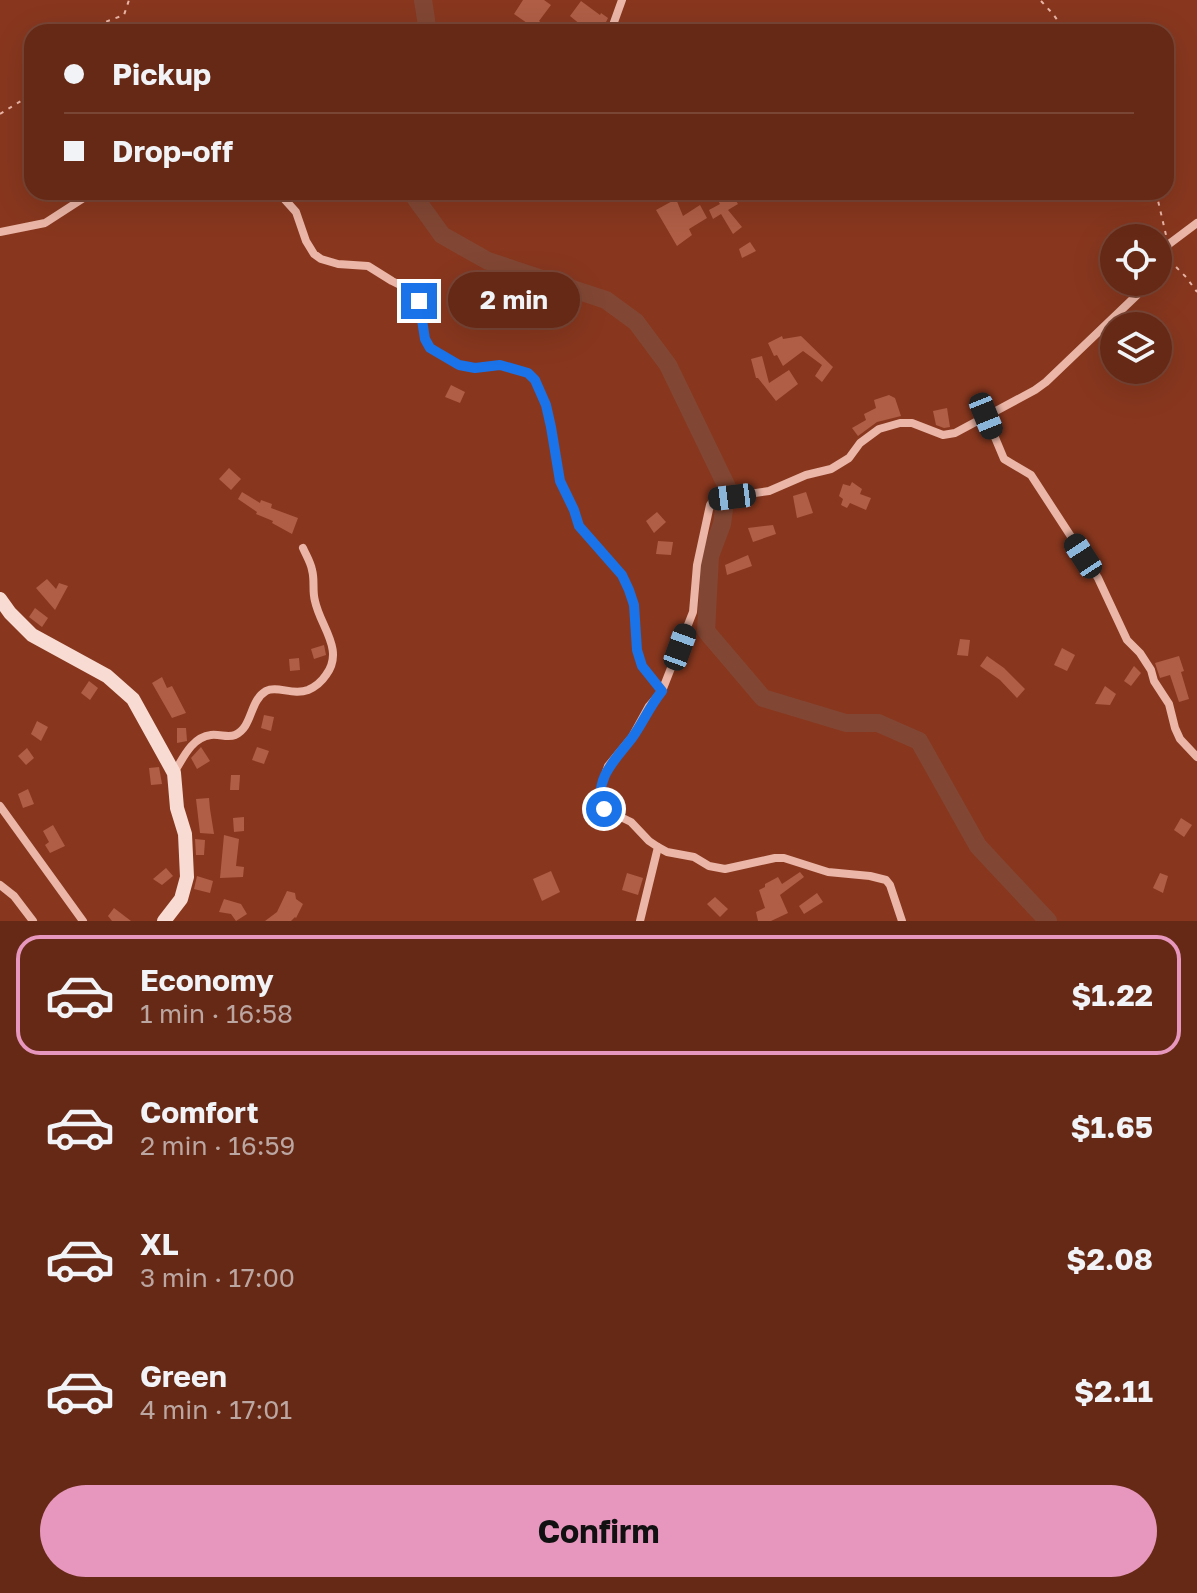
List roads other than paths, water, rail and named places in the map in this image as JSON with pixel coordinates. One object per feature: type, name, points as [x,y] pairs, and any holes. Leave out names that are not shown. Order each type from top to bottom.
[{"type":"street","points":[[613,24],[622,0]]},
{"type":"street","points":[[0,232],[45,223],[81,200]]},
{"type":"street","points":[[285,200],[296,212],[306,241],[321,259],[338,264],[368,266],[414,292],[430,348],[459,365],[475,368],[500,365],[528,373],[535,380],[546,405],[560,481],[579,526],[622,575],[634,605],[637,650],[642,666],[662,691]]},
{"type":"street","points":[[1172,242],[1197,223]]},
{"type":"street","points":[[902,921],[886,880],[828,872],[784,858],[725,869],[709,866],[694,857],[667,852],[649,841],[631,822],[604,809],[601,787],[608,766],[632,737],[649,706],[662,691],[693,612],[697,565],[714,499],[769,491],[806,475],[831,469],[849,458],[860,443],[879,429],[900,423],[912,423],[943,435],[955,433],[1046,382],[1136,296]]},
{"type":"street","points":[[986,416],[1004,459],[1031,475],[1098,578],[1127,640],[1140,653],[1169,704],[1180,739],[1197,757]]},
{"type":"street","points":[[174,773],[194,743],[209,735],[232,736],[244,729],[263,693],[271,689],[294,693],[308,690],[322,681],[333,666],[334,652],[314,599],[312,571],[303,548]]},
{"type":"street","points":[[0,599],[32,635],[107,676],[133,699],[174,773],[177,808],[185,834],[187,877],[181,899],[164,921]]},
{"type":"street","points":[[0,806],[83,921]]},
{"type":"street","points":[[640,921],[658,847]]},
{"type":"street","points":[[0,885],[14,896],[33,921]]},
{"type":"waterway","points":[[423,0],[427,24]]},
{"type":"waterway","points":[[417,200],[442,235],[488,261],[606,300],[636,322],[668,365],[727,487],[722,524],[710,556],[706,631],[763,698],[846,723],[878,723],[919,741],[978,846],[1048,921]]}]
